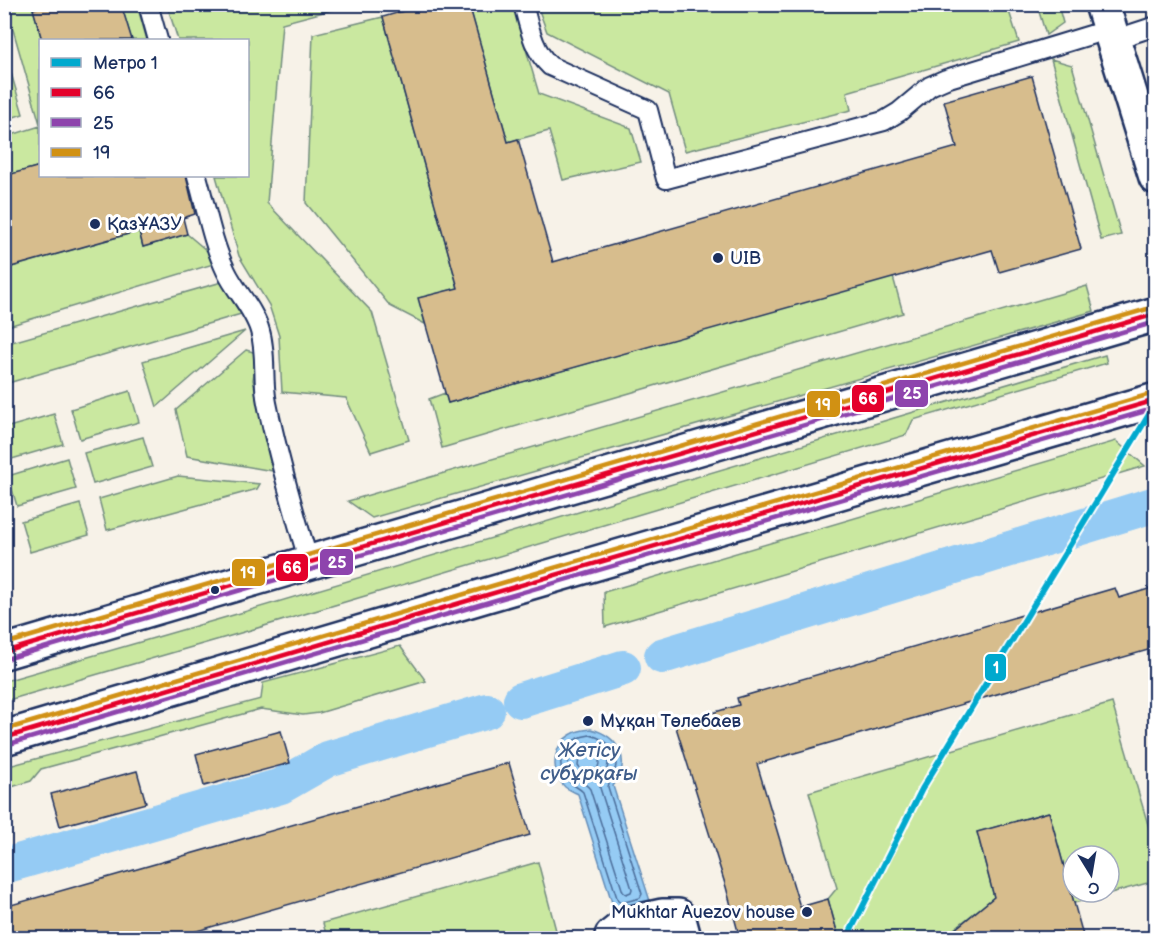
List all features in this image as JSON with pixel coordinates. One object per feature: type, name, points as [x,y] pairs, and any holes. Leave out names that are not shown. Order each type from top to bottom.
[{"type":"main road","points":[[1108,24],[1155,177]]},
{"type":"main road","points":[[4,652],[1155,314]]},
{"type":"main road","points":[[4,738],[1155,400]]},
{"type":"main road","points":[[613,939],[612,936],[627,924],[662,916],[678,916],[684,939]]},
{"type":"lane","points":[[148,4],[158,39]]},
{"type":"lane","points":[[523,4],[536,49],[550,66],[648,110],[666,180],[884,121],[899,112],[930,86],[946,79],[1108,24],[1155,26]]},
{"type":"lane","points":[[197,177],[226,271],[254,315],[260,330],[264,349],[266,400],[285,483],[309,562]]},
{"type":"green space","points":[[6,5],[48,5],[33,9],[42,39],[39,39],[39,120]]},
{"type":"green space","points":[[121,5],[137,5],[147,39],[132,39]]},
{"type":"green space","points":[[167,5],[350,5],[282,23],[267,203],[372,312],[409,440],[371,452],[346,398],[282,392],[279,336],[269,305],[239,256],[216,177],[249,177],[249,39],[178,39]]},
{"type":"green space","points":[[469,5],[513,5],[539,94],[631,128],[641,162],[563,180],[549,131],[508,142]]},
{"type":"green space","points":[[537,5],[1007,5],[1019,42],[847,92],[851,110],[685,151],[669,94],[547,32]]},
{"type":"green space","points":[[1037,5],[1058,5],[1063,23],[1046,35]]},
{"type":"green space","points":[[383,17],[458,288],[419,298],[425,324],[390,306],[306,203],[313,34]]},
{"type":"green space","points":[[4,49],[23,114],[5,120],[4,119]]},
{"type":"green space","points":[[1051,59],[1072,65],[1121,235],[1101,240]]},
{"type":"green space","points":[[39,126],[39,166],[5,176],[5,137]]},
{"type":"green space","points":[[139,231],[143,247],[187,234],[220,262],[5,327],[5,269]]},
{"type":"green space","points":[[893,277],[903,313],[442,448],[429,399],[445,393],[448,403]]},
{"type":"green space","points":[[222,282],[241,314],[5,384],[5,344]]},
{"type":"green space","points":[[1087,286],[1094,311],[372,518],[348,501]]},
{"type":"green space","points":[[245,331],[157,407],[143,361]]},
{"type":"green space","points":[[246,350],[257,353],[253,380],[273,471],[187,456],[176,410]]},
{"type":"green space","points":[[1105,355],[1107,363],[913,420],[906,435],[5,701],[5,681]]},
{"type":"green space","points":[[130,391],[139,422],[80,439],[71,409]]},
{"type":"green space","points":[[54,414],[63,444],[5,461],[5,428]]},
{"type":"green space","points":[[143,437],[152,467],[93,484],[84,453]]},
{"type":"green space","points":[[1116,441],[1145,466],[605,627],[604,592]]},
{"type":"green space","points":[[67,458],[76,489],[17,506],[8,476]]},
{"type":"green space","points":[[178,476],[260,484],[257,489],[107,530],[99,499]]},
{"type":"green space","points":[[80,504],[89,535],[30,552],[21,521]]},
{"type":"green space","points":[[400,646],[426,681],[319,713],[303,715],[261,709],[41,769],[31,781],[5,789],[5,767],[261,699],[263,683]]},
{"type":"green space","points":[[1112,703],[1155,848],[1155,881],[1121,890],[1121,844],[1061,844],[1061,856],[1049,812],[977,832],[994,897],[949,933],[930,938],[839,938],[828,899],[837,888],[809,792]]},
{"type":"green space","points":[[538,862],[558,938],[327,938],[323,923]]},
{"type":"water","name":"Жетісу субұрқағы","points":[[591,729],[609,737],[620,751],[622,768],[613,786],[650,901],[615,912],[578,794],[565,787],[560,781],[555,766],[557,751],[561,744],[577,732]]},
{"type":"building","points":[[48,4],[121,4],[132,39],[42,39],[33,9]]},
{"type":"building","points":[[428,4],[469,4],[508,142],[518,139],[553,262],[957,147],[944,101],[1032,76],[1081,249],[999,272],[992,250],[448,403],[418,298],[458,288],[383,17]]},
{"type":"building","name":"ҚазҰАЗУ","points":[[39,166],[39,177],[186,177],[195,214],[183,218],[187,234],[143,247],[139,231],[4,269],[4,176]]},
{"type":"building","points":[[1155,587],[1155,648],[757,764],[800,907],[828,899],[839,939],[740,939],[675,724],[739,705],[737,698],[1115,588],[1119,598]]},
{"type":"building","points":[[281,731],[290,763],[204,786],[196,754]]},
{"type":"building","points":[[509,763],[530,835],[169,939],[4,939],[4,907]]},
{"type":"building","points":[[137,771],[146,803],[60,826],[51,794]]},
{"type":"building","points":[[1049,812],[1061,856],[1061,904],[1074,904],[1084,939],[943,939],[994,897],[977,832]]},
{"type":"waterway","points":[[662,656],[1156,504]]},
{"type":"waterway","points":[[521,700],[623,668]]},
{"type":"waterway","points":[[4,866],[281,786],[328,759],[487,711]]},
{"type":"metro line","name":"1","points":[[847,938],[922,789],[1156,403]]},
{"type":"transit line","name":"19","points":[[4,644],[1154,307]]},
{"type":"transit line","name":"66","points":[[4,652],[1156,314]]},
{"type":"transit line","name":"25","points":[[6,659],[1156,322]]},
{"type":"transit line","name":"19","points":[[4,730],[1154,393]]},
{"type":"transit line","name":"66","points":[[4,738],[1156,400]]},
{"type":"transit line","name":"25","points":[[6,745],[1156,408]]},
{"type":"place","name":"ҚазҰАЗУ","points":[[95,224]]},
{"type":"place","name":"UIB","points":[[718,258]]},
{"type":"place","name":"Мұқан Төлебаев","points":[[588,721]]},
{"type":"place","name":"Mukhtar Auezov house","points":[[807,912]]}]
